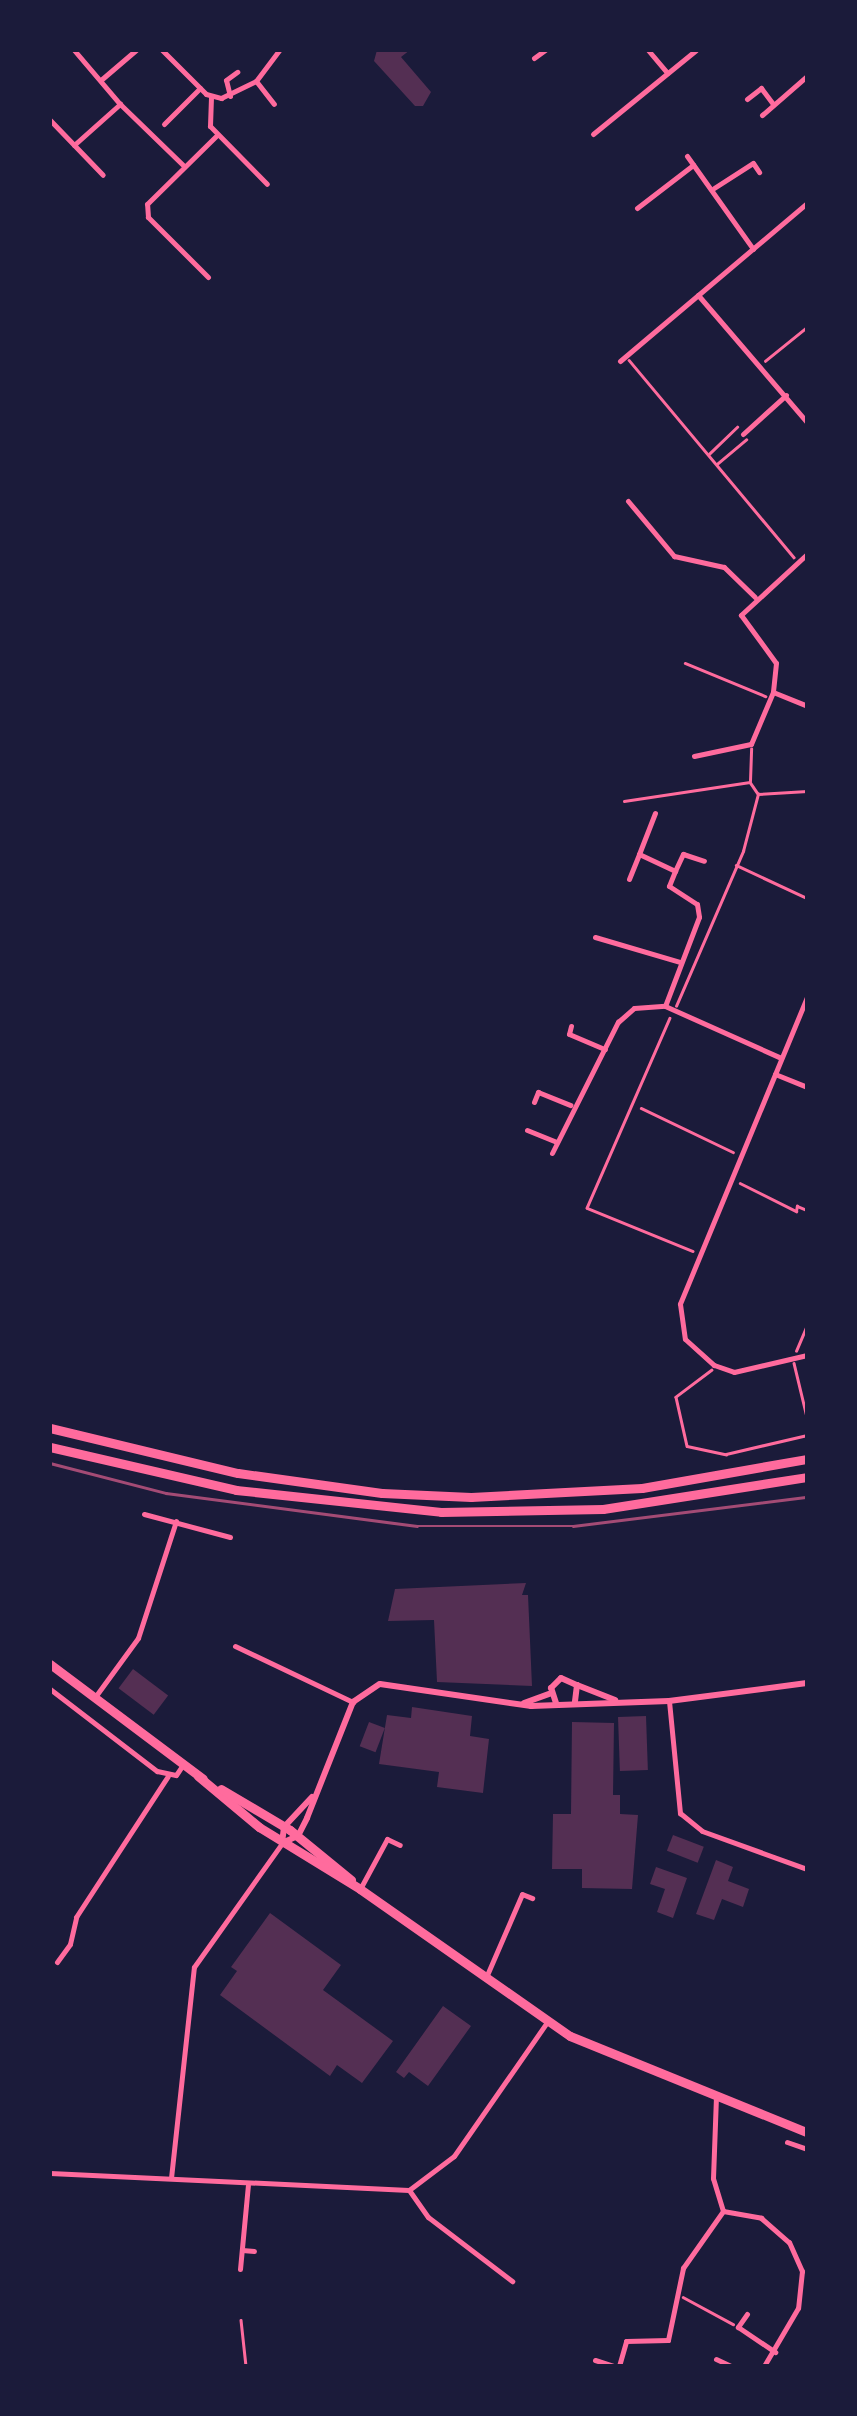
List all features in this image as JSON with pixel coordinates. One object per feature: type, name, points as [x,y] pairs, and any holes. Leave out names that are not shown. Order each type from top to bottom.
[{"type":"main road","points":[[50,1428],[238,1473],[382,1493],[471,1497],[642,1488],[807,1460]]},
{"type":"main road","points":[[50,1446],[236,1490],[425,1511],[603,1509],[807,1477]]},
{"type":"main road","points":[[50,1664],[182,1766],[298,1836],[360,1889]]},
{"type":"main road","points":[[198,1776],[282,1842],[360,1889],[547,2022],[624,2062],[807,2132]]},
{"type":"street","points":[[102,80],[136,50]]},
{"type":"street","points":[[166,51],[211,98],[230,96],[256,81],[278,52],[266,50]]},
{"type":"street","points":[[534,58],[544,50]]},
{"type":"street","points":[[648,50],[667,73]]},
{"type":"street","points":[[593,134],[696,50]]},
{"type":"street","points":[[79,52],[120,104],[184,165]]},
{"type":"street","points":[[230,96],[226,80],[237,72]]},
{"type":"street","points":[[762,114],[807,76]]},
{"type":"street","points":[[256,81],[274,104]]},
{"type":"street","points":[[164,124],[200,88]]},
{"type":"street","points":[[747,99],[760,88],[773,104]]},
{"type":"street","points":[[211,98],[210,126],[267,184]]},
{"type":"street","points":[[74,145],[120,104]]},
{"type":"street","points":[[50,120],[103,175]]},
{"type":"street","points":[[208,277],[146,212],[151,194],[218,135]]},
{"type":"street","points":[[687,156],[714,188],[753,249]]},
{"type":"street","points":[[714,188],[753,163],[759,172]]},
{"type":"street","points":[[637,208],[693,165]]},
{"type":"street","points":[[624,359],[806,206]]},
{"type":"street","points":[[698,295],[807,422]]},
{"type":"street","points":[[745,437],[786,396]]},
{"type":"street","points":[[628,501],[674,556],[724,567],[755,597]]},
{"type":"street","points":[[694,756],[751,744],[772,696],[776,664],[742,625],[742,608],[807,554]]},
{"type":"street","points":[[772,696],[807,706]]},
{"type":"street","points":[[629,880],[655,813]]},
{"type":"street","points":[[639,854],[676,872]]},
{"type":"street","points":[[665,1006],[699,917],[697,904],[669,886],[683,854],[704,861]]},
{"type":"street","points":[[595,938],[680,962]]},
{"type":"street","points":[[807,997],[682,1292],[680,1322],[695,1352],[734,1372],[807,1355]]},
{"type":"street","points":[[552,1153],[572,1105],[627,1012],[665,1006],[782,1058]]},
{"type":"street","points":[[571,1026],[569,1034],[606,1049]]},
{"type":"street","points":[[774,1074],[807,1087]]},
{"type":"street","points":[[534,1102],[538,1092],[572,1105]]},
{"type":"street","points":[[527,1130],[557,1142]]},
{"type":"street","points":[[144,1514],[230,1536]]},
{"type":"street","points":[[95,1697],[138,1638],[176,1522]]},
{"type":"street","points":[[235,1646],[353,1702]]},
{"type":"street","points":[[523,1704],[551,1693],[562,1678],[616,1700]]},
{"type":"street","points":[[282,1842],[298,1836],[353,1702],[380,1684],[523,1704],[669,1701],[807,1683]]},
{"type":"street","points":[[575,1702],[577,1685]]},
{"type":"street","points":[[50,1690],[168,1776]]},
{"type":"street","points":[[551,1693],[556,1703]]},
{"type":"street","points":[[669,1701],[680,1812],[702,1831],[807,1869]]},
{"type":"street","points":[[57,1962],[76,1917],[168,1776],[182,1766]]},
{"type":"street","points":[[171,2178],[194,1967],[282,1842],[284,1826],[312,1797]]},
{"type":"street","points":[[360,1889],[387,1839],[400,1844]]},
{"type":"street","points":[[486,1978],[522,1894],[532,1898]]},
{"type":"street","points":[[50,2173],[409,2190],[454,2156],[547,2022]]},
{"type":"street","points":[[716,2098],[712,2178],[723,2211]]},
{"type":"street","points":[[787,2142],[807,2150]]},
{"type":"street","points":[[240,2270],[248,2185]]},
{"type":"street","points":[[409,2190],[428,2217],[512,2280]]},
{"type":"street","points":[[594,2360],[617,2366],[626,2341],[668,2340],[683,2268],[723,2211]]},
{"type":"street","points":[[723,2211],[761,2218],[789,2242],[802,2271],[798,2308],[764,2366]]},
{"type":"street","points":[[242,2250],[254,2251]]},
{"type":"street","points":[[747,2314],[738,2327],[775,2352]]},
{"type":"street","points":[[716,2359],[731,2366]]},
{"type":"lane","points":[[241,2320],[246,2366]]},
{"type":"path","points":[[761,366],[807,328]]},
{"type":"path","points":[[624,359],[798,562]]},
{"type":"path","points":[[709,454],[738,427]]},
{"type":"path","points":[[717,464],[745,437]]},
{"type":"path","points":[[685,662],[772,696]]},
{"type":"path","points":[[751,744],[750,782],[758,794]]},
{"type":"path","points":[[624,801],[750,782]]},
{"type":"path","points":[[758,794],[807,791]]},
{"type":"path","points":[[698,1254],[587,1208],[735,864],[758,794]]},
{"type":"path","points":[[735,864],[807,898]]},
{"type":"path","points":[[641,1108],[739,1154]]},
{"type":"path","points":[[729,1178],[796,1211],[796,1206],[807,1210]]},
{"type":"path","points":[[807,1324],[793,1358],[807,1418]]},
{"type":"path","points":[[714,1365],[709,1378],[682,1387],[676,1396],[686,1446],[726,1454],[807,1435]]},
{"type":"path","points":[[678,2294],[738,2327]]},
{"type":"building","points":[[377,50],[410,50],[401,57],[431,92],[423,106],[415,106],[374,61]]},
{"type":"building","points":[[526,1583],[522,1595],[528,1595],[532,1686],[437,1682],[434,1620],[388,1621],[395,1589]]},
{"type":"building","points":[[133,1669],[168,1695],[154,1715],[119,1688]]},
{"type":"building","points":[[412,1707],[472,1716],[470,1736],[489,1739],[483,1793],[437,1787],[439,1772],[379,1764],[387,1715],[411,1718]]},
{"type":"building","points":[[646,1716],[648,1770],[620,1771],[618,1717]]},
{"type":"building","points":[[369,1722],[385,1728],[376,1752],[360,1746]]},
{"type":"building","points":[[572,1722],[614,1723],[613,1795],[620,1795],[620,1814],[638,1815],[632,1889],[582,1888],[582,1869],[552,1869],[553,1814],[571,1814]]},
{"type":"building","points":[[673,1835],[704,1847],[698,1863],[667,1851]]},
{"type":"building","points":[[716,1860],[733,1867],[728,1881],[749,1889],[743,1907],[722,1899],[714,1920],[696,1914]]},
{"type":"building","points":[[656,1867],[687,1878],[673,1918],[657,1912],[665,1889],[650,1884]]},
{"type":"building","points":[[270,1913],[341,1965],[323,1990],[393,2041],[362,2083],[337,2065],[330,2076],[220,1995],[237,1971],[231,1967]]},
{"type":"building","points":[[443,2006],[471,2026],[428,2086],[409,2072],[404,2078],[396,2072]]},
{"type":"railway","points":[[50,1463],[166,1493],[417,1526],[573,1526],[807,1497]]}]
